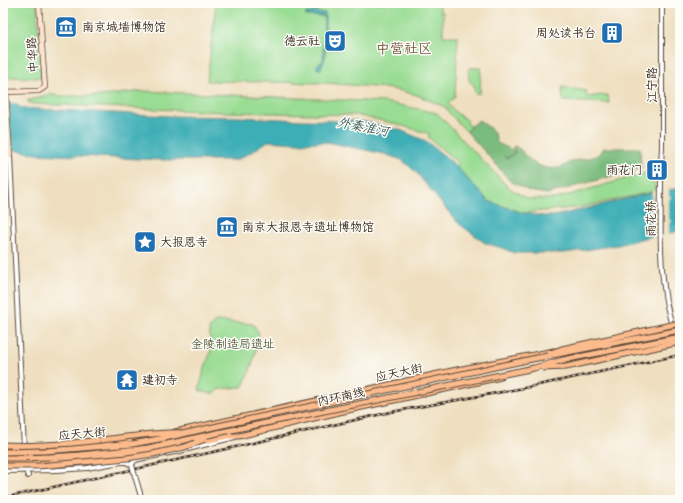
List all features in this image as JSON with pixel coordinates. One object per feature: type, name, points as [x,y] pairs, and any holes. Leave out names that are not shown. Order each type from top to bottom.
[{"type":"main road","name":"中华路","points":[[5,93],[39,91],[45,87],[39,3]]},
{"type":"main road","points":[[5,93],[7,100],[10,156]]},
{"type":"main road","points":[[532,359],[562,349],[680,323]]},
{"type":"main road","name":"应天大街","points":[[3,446],[24,449],[50,446],[83,445],[155,436],[452,371],[680,326]]},
{"type":"main road","name":"内环南线","points":[[3,452],[46,451],[132,444],[532,359],[680,330]]},
{"type":"main road","name":"应天大街","points":[[3,462],[41,463],[129,454],[188,445],[227,436],[239,436],[339,412],[679,339]]},
{"type":"main road","name":"内环南线","points":[[3,458],[80,455],[121,452],[148,448],[534,368],[566,367],[679,339]]},
{"type":"main road","points":[[256,414],[260,431]]},
{"type":"main road","points":[[3,466],[39,466],[93,462],[153,454],[185,447],[222,432]]},
{"type":"main road","points":[[3,446],[48,444],[159,433],[189,433]]},
{"type":"street","name":"江宁路","points":[[661,167],[662,3]]},
{"type":"street","points":[[10,156],[24,449],[23,462],[28,476]]},
{"type":"street","name":"雨花桥","points":[[661,173],[661,255],[664,288],[668,312],[673,328]]},
{"type":"street","points":[[673,328],[679,339],[680,353]]},
{"type":"street","name":"应天大街","points":[[132,465],[134,460],[180,451],[239,436]]},
{"type":"street","points":[[3,471],[72,469],[126,462],[132,465],[142,500]]},
{"type":"green space","points":[[3,3],[33,3],[37,6],[41,78],[3,77]]},
{"type":"green space","points":[[216,3],[440,3],[440,12],[443,12],[443,36],[458,36],[455,96],[448,104],[456,113],[468,121],[467,124],[471,126],[467,132],[445,107],[417,95],[397,90],[325,83],[207,81]]},
{"type":"green space","points":[[469,68],[481,68],[480,93],[476,93],[474,90],[474,85],[469,81]]},
{"type":"green space","points":[[562,87],[587,91],[585,94],[589,97],[608,95],[609,103],[563,101]]},
{"type":"green space","points":[[143,91],[385,102],[437,113],[509,188],[528,199],[555,199],[642,174],[651,173],[656,191],[582,207],[523,213],[488,201],[456,166],[458,163],[428,137],[430,134],[396,124],[356,115],[226,112],[32,104],[27,101],[50,94],[60,96],[100,96]]},
{"type":"green space","points":[[479,120],[492,130],[491,131],[495,134],[497,143],[515,152],[507,158],[504,157],[507,159],[516,152],[512,148],[515,146],[537,165],[545,168],[555,168],[562,167],[573,161],[594,157],[604,148],[640,148],[641,168],[547,194],[529,191],[510,181],[467,132],[471,126]]},
{"type":"green space","name":"金陵制造局遗址","points":[[216,321],[253,324],[259,333],[253,361],[242,387],[220,389],[212,394],[199,390],[211,351],[209,329]]},
{"type":"water","points":[[313,3],[316,3],[317,13],[325,13],[325,59],[321,69],[317,69],[317,65],[323,61],[324,16],[306,16],[306,13],[313,13]]},
{"type":"water","name":"外秦淮河","points":[[3,104],[17,104],[21,108],[169,116],[362,121],[400,130],[426,141],[453,163],[488,201],[523,213],[554,216],[650,193],[680,188],[680,231],[618,245],[564,253],[514,253],[485,243],[458,223],[416,172],[402,160],[384,154],[327,142],[296,143],[268,141],[237,160],[160,160],[36,154],[3,148]]},
{"type":"pier","points":[[669,188],[669,195],[671,197],[669,200],[669,219],[671,221],[669,224],[669,235],[652,238],[652,228],[650,224],[652,224],[652,204],[650,202],[652,199],[652,191]]},
{"type":"railway","points":[[3,498],[391,412],[524,388],[680,355]]},
{"type":"place","name":"南京城墙博物馆","points":[[66,27]]},
{"type":"place","name":"周处读书台","points":[[612,33]]},
{"type":"place","name":"德云社","points":[[335,41]]},
{"type":"place","name":"雨花门","points":[[657,170]]},
{"type":"place","name":"南京大报恩寺遗址博物馆","points":[[227,227]]},
{"type":"place","name":"大报恩寺","points":[[145,242]]},
{"type":"place","name":"建初寺","points":[[127,380]]},
{"type":"district","name":"中营社区","points":[[404,48]]}]
